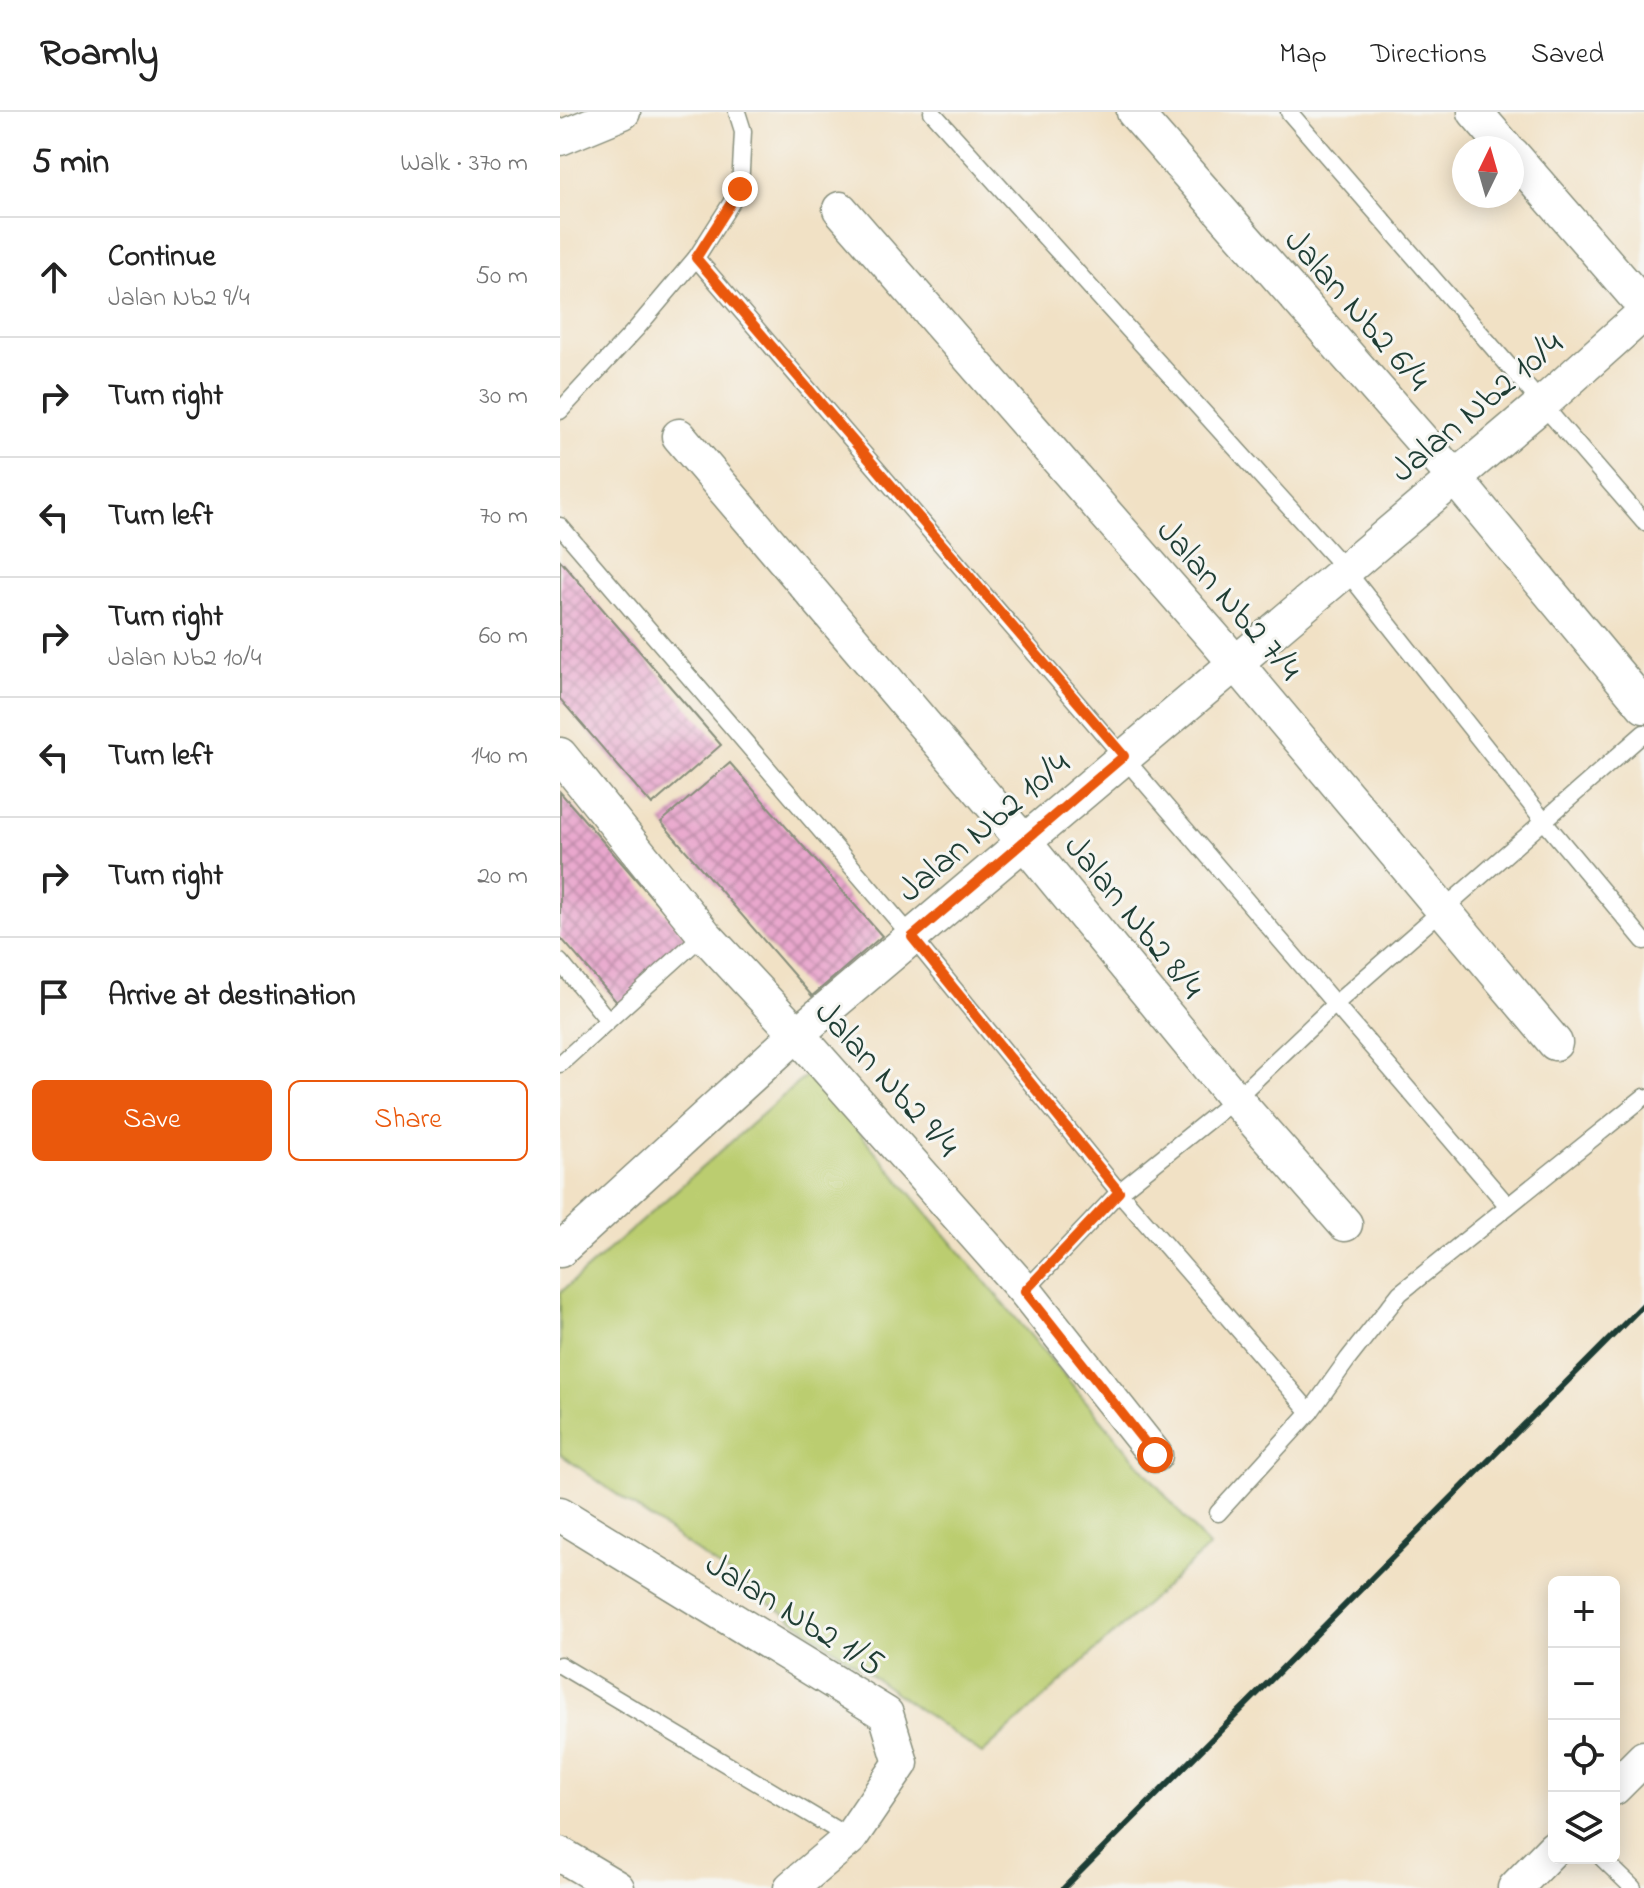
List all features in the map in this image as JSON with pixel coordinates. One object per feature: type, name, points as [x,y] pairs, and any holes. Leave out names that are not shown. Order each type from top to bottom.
[{"type":"street","points":[[560,138],[623,112]]},
{"type":"street","name":"Jalan Nb2 6/4","points":[[1134,112],[1454,477],[1644,706]]},
{"type":"street","points":[[1475,112],[1496,136]]},
{"type":"street","points":[[1524,168],[1644,306]]},
{"type":"street","name":"Jalan Nb2 7/4","points":[[840,209],[1235,662],[1555,1043]]},
{"type":"street","name":"Jalan Nb2 10/4","points":[[560,1250],[797,1034],[1542,404],[1644,313]]},
{"type":"street","name":"Jalan Nb2 8/4","points":[[679,436],[1024,842],[1235,1099],[1345,1224]]},
{"type":"street","name":"Jalan Nb2 9/4","points":[[560,755],[704,934],[1025,1291],[1155,1455]]},
{"type":"street","name":"Jalan Nb2 1/5","points":[[560,1514],[886,1714],[901,1763],[850,1838],[791,1888]]},
{"type":"street","points":[[1620,1782],[1644,1758]]},
{"type":"street","points":[[560,1854],[617,1888]]},
{"type":"street","points":[[1515,1888],[1548,1854]]},
{"type":"lane","points":[[560,411],[696,258],[740,189],[743,131],[737,112]]},
{"type":"lane","points":[[932,112],[1345,569],[1544,821],[1644,941]]},
{"type":"lane","points":[[1289,112],[1644,522]]},
{"type":"lane","points":[[696,258],[1508,1206]]},
{"type":"lane","points":[[560,526],[912,937],[1119,1192],[1310,1412]]},
{"type":"lane","points":[[1025,1291],[1119,1192],[1235,1099],[1441,909],[1644,733]]},
{"type":"lane","points":[[560,1064],[704,934]]},
{"type":"lane","points":[[560,962],[608,1020]]},
{"type":"lane","points":[[1218,1513],[1310,1412],[1400,1293],[1644,1097]]},
{"type":"lane","points":[[560,1665],[850,1838]]},
{"type":"lane","points":[[1608,1864],[1633,1888]]},
{"type":"green space","points":[[809,1073],[1209,1547],[982,1754],[560,1454],[560,1293]]},
{"type":"building","points":[[560,560],[721,745],[652,805],[560,699]]},
{"type":"building","points":[[730,763],[882,936],[812,996],[661,822]]},
{"type":"building","points":[[560,792],[693,945],[621,1007],[560,937]]},
{"type":"railway","points":[[1064,1888],[1644,1304]]},
{"type":"route","points":[[740,189],[696,258],[1124,756],[912,937],[1119,1192],[1025,1291],[1155,1455]]}]
